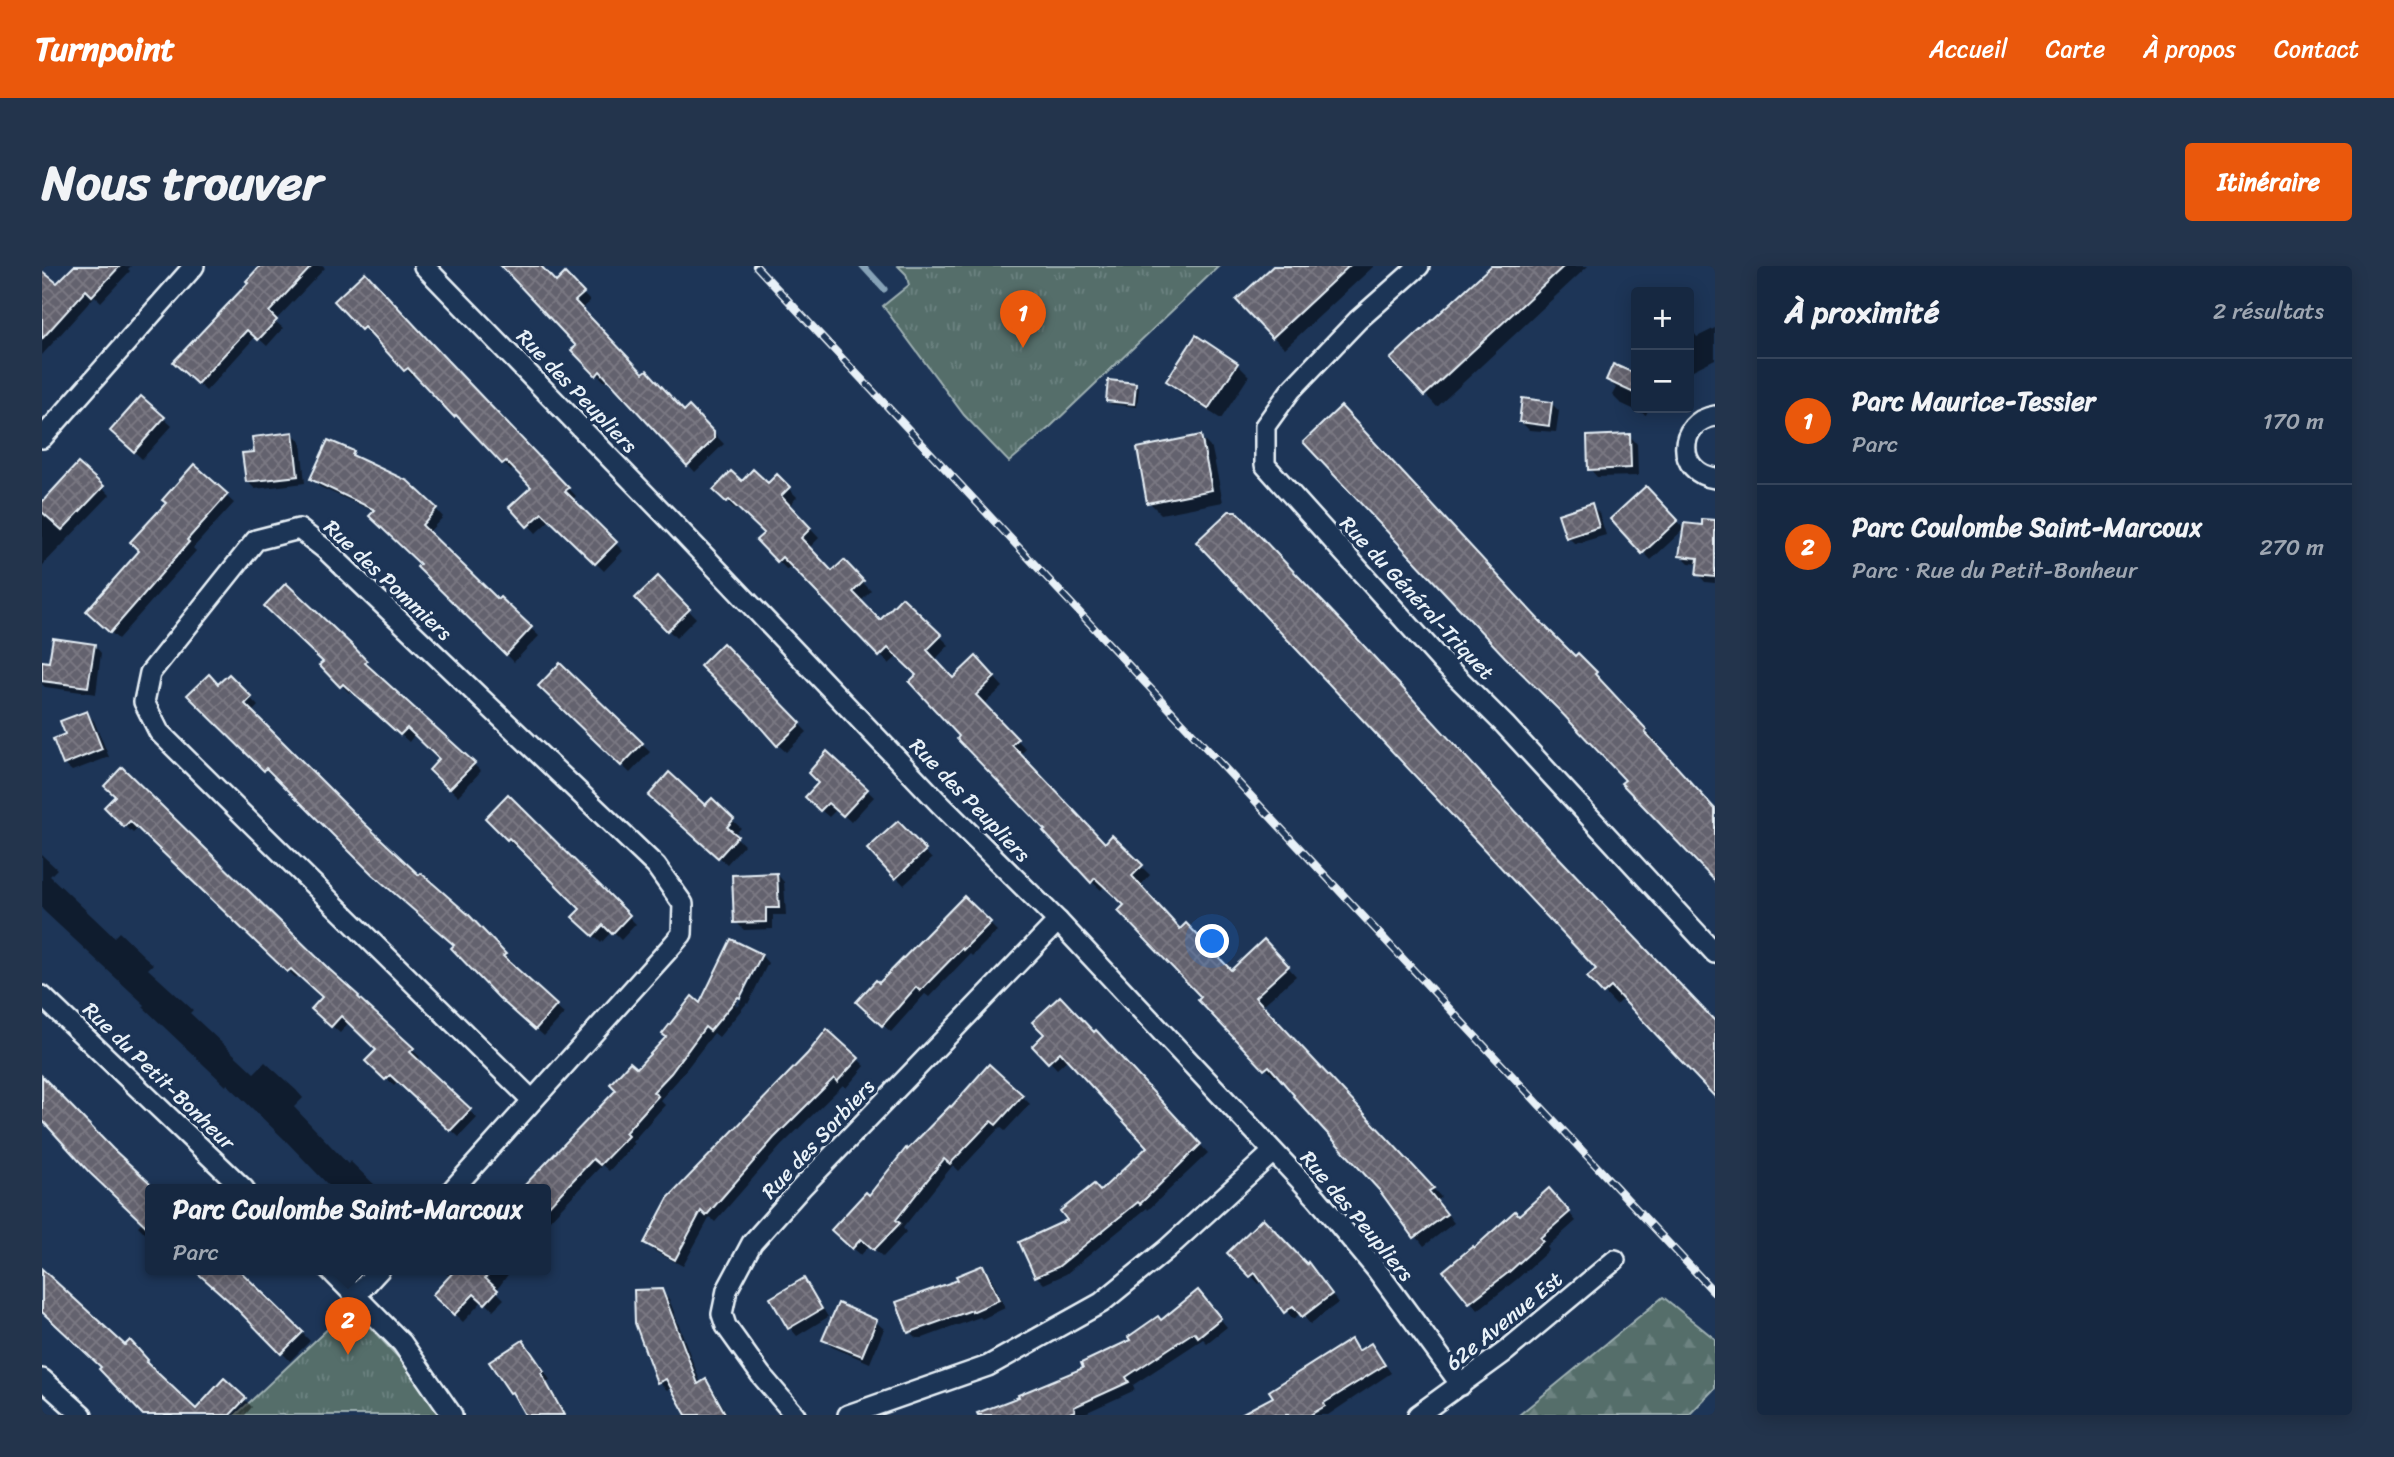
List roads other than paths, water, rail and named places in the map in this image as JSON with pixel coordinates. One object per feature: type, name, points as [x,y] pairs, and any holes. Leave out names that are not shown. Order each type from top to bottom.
[{"type":"street","points":[[42,438],[194,266]]},
{"type":"street","name":"Rue des Peupliers","points":[[424,266],[939,803],[1058,922],[1273,1152],[1364,1252],[1461,1385]]},
{"type":"street","name":"Rue du Général-Triquet","points":[[1419,266],[1358,320],[1285,399],[1265,426],[1265,465],[1441,662],[1506,724],[1715,953]]},
{"type":"street","points":[[1715,416],[1705,418],[1694,426],[1688,434],[1685,447],[1686,456],[1693,468],[1700,474],[1715,478]]},
{"type":"street","name":"Rue des Pommiers","points":[[457,1184],[533,1100],[682,934],[683,904],[656,866],[326,551],[299,529],[256,540],[149,673],[144,702],[159,732],[533,1100]]},
{"type":"street","name":"Rue des Sorbiers","points":[[795,1415],[761,1375],[726,1326],[722,1314],[727,1290],[752,1243],[801,1188],[1058,922]]},
{"type":"street","name":"Rue du Petit-Bonheur","points":[[42,996],[239,1184]]},
{"type":"street","points":[[848,1415],[988,1366],[1101,1303],[1167,1249],[1273,1152]]},
{"type":"street","name":"62e Avenue Est","points":[[1418,1415],[1506,1351],[1615,1260]]},
{"type":"street","points":[[335,1275],[402,1343],[452,1415]]},
{"type":"street","points":[[356,1295],[374,1275]]},
{"type":"street","points":[[42,1379],[82,1415]]},
{"type":"waterway","points":[[863,266],[884,289]]},
{"type":"railway","points":[[756,266],[1715,1293]]},
{"type":"place","name":"Parc Maurice-Tessier","points":[[1023,348]]},
{"type":"place","name":"Parc Coulombe Saint-Marcoux","points":[[348,1355]]}]
